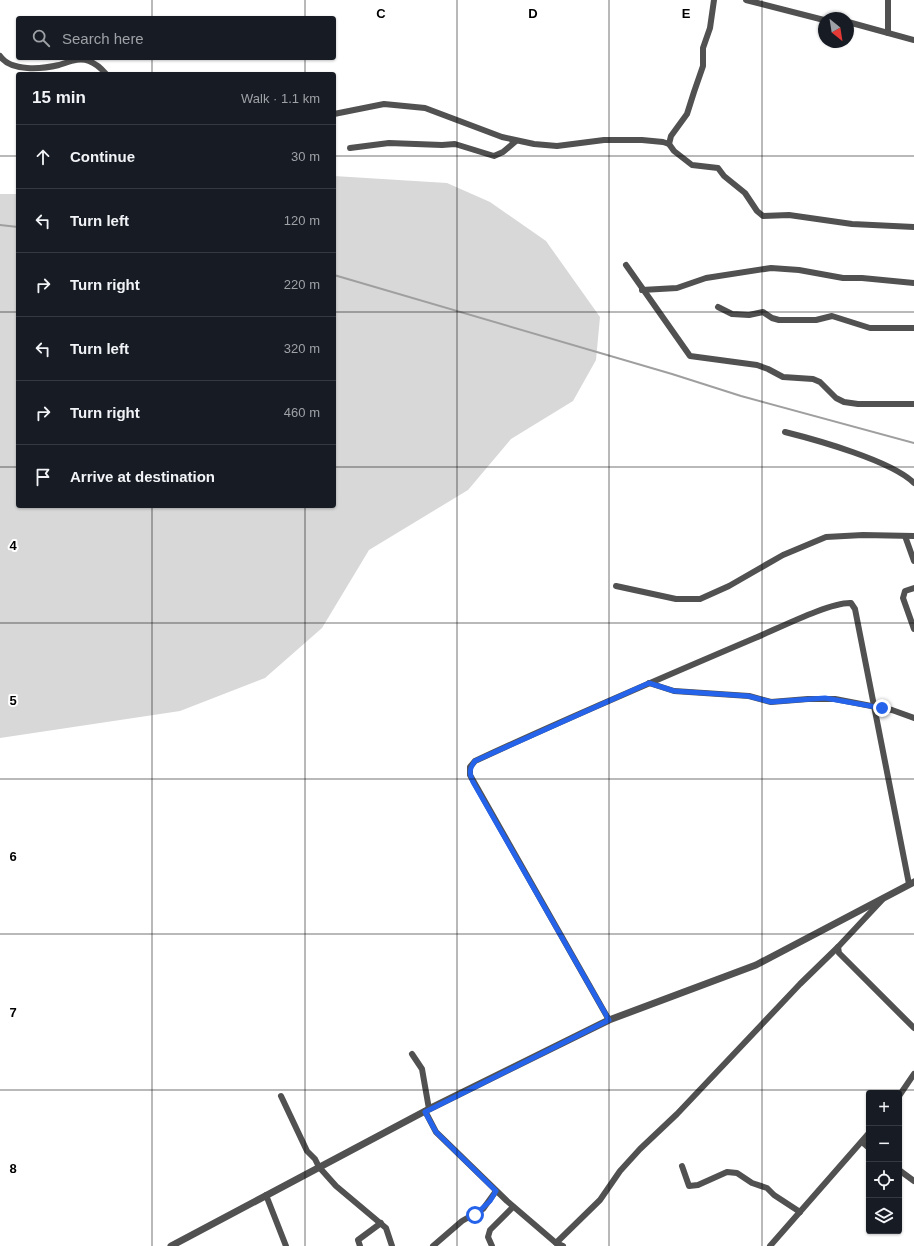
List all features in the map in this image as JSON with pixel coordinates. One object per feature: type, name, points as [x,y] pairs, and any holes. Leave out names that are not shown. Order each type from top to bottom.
[{"type":"street","points":[[669,144],[671,136],[687,114],[703,66],[703,48],[710,28],[714,0]]},
{"type":"street","points":[[746,0],[818,18]]},
{"type":"street","points":[[888,0],[888,32]]},
{"type":"street","points":[[854,24],[914,40]]},
{"type":"street","points":[[0,56],[10,66],[30,68],[58,65],[72,60],[88,60],[104,72]]},
{"type":"street","points":[[336,114],[384,104],[425,108],[502,137],[546,146],[612,140],[642,140],[669,144],[674,151],[692,165],[718,168],[724,176],[745,193],[757,211],[763,216],[789,215],[852,224],[914,227]]},
{"type":"street","points":[[350,148],[389,143],[454,144],[494,156],[503,152],[516,141]]},
{"type":"street","points":[[626,265],[642,290],[690,356],[768,368],[783,377],[813,379],[820,382],[836,398],[844,402],[858,404],[914,404]]},
{"type":"street","points":[[642,290],[677,288],[706,278],[763,268],[799,270],[842,278],[914,282]]},
{"type":"street","points":[[718,307],[732,314],[749,315],[763,312],[772,318],[779,320],[816,320],[832,316],[870,328],[914,328]]},
{"type":"street","points":[[785,432],[809,438],[896,470],[914,483]]},
{"type":"street","points":[[616,586],[676,599],[700,599],[729,586],[783,556],[826,537],[863,534],[914,536]]},
{"type":"street","points":[[905,536],[914,561]]},
{"type":"street","points":[[914,588],[905,592],[903,598],[914,629]]},
{"type":"street","points":[[171,1246],[427,1110],[609,1020],[756,965],[911,883],[873,706],[855,609],[851,603],[844,603],[829,608],[649,683],[475,761],[470,768],[470,775],[473,782],[609,1020]]},
{"type":"street","points":[[649,683],[674,691],[748,696],[771,702],[825,698],[873,706],[914,718]]},
{"type":"street","points":[[556,1243],[600,1200],[620,1171],[640,1149],[677,1114],[884,898]]},
{"type":"street","points":[[838,947],[839,953],[914,1028]]},
{"type":"street","points":[[412,1054],[422,1070],[427,1110],[436,1132],[513,1207],[556,1243],[563,1246]]},
{"type":"street","points":[[902,1092],[914,1074]]},
{"type":"street","points":[[281,1096],[307,1151],[316,1159],[319,1167],[348,1198],[381,1223],[388,1231],[392,1246]]},
{"type":"street","points":[[770,1246],[866,1137]]},
{"type":"street","points":[[862,1142],[866,1145]]},
{"type":"street","points":[[682,1166],[688,1186],[698,1185],[727,1172],[737,1173],[752,1183],[767,1188],[774,1195],[800,1212]]},
{"type":"street","points":[[902,1172],[914,1181]]},
{"type":"street","points":[[432,1246],[462,1221],[483,1209],[496,1191]]},
{"type":"street","points":[[266,1195],[286,1246]]},
{"type":"street","points":[[492,1246],[488,1237],[490,1230],[513,1207]]},
{"type":"street","points":[[360,1246],[358,1240],[381,1223]]},
{"type":"shaded area","points":[[336,176],[447,183],[490,202],[546,241],[600,317],[596,360],[573,401],[511,439],[468,490],[369,550],[322,628],[265,678],[180,711],[0,738],[0,194],[16,194],[16,508],[336,508]]},
{"type":"waterway","points":[[0,225],[16,227]]},
{"type":"waterway","points":[[336,276],[672,374],[741,396],[914,443]]},
{"type":"route","points":[[475,1215],[483,1209],[496,1191],[436,1132],[425,1112],[609,1020],[473,782],[470,775],[470,768],[475,761],[649,683],[674,691],[748,696],[771,702],[825,698],[882,708]]}]
